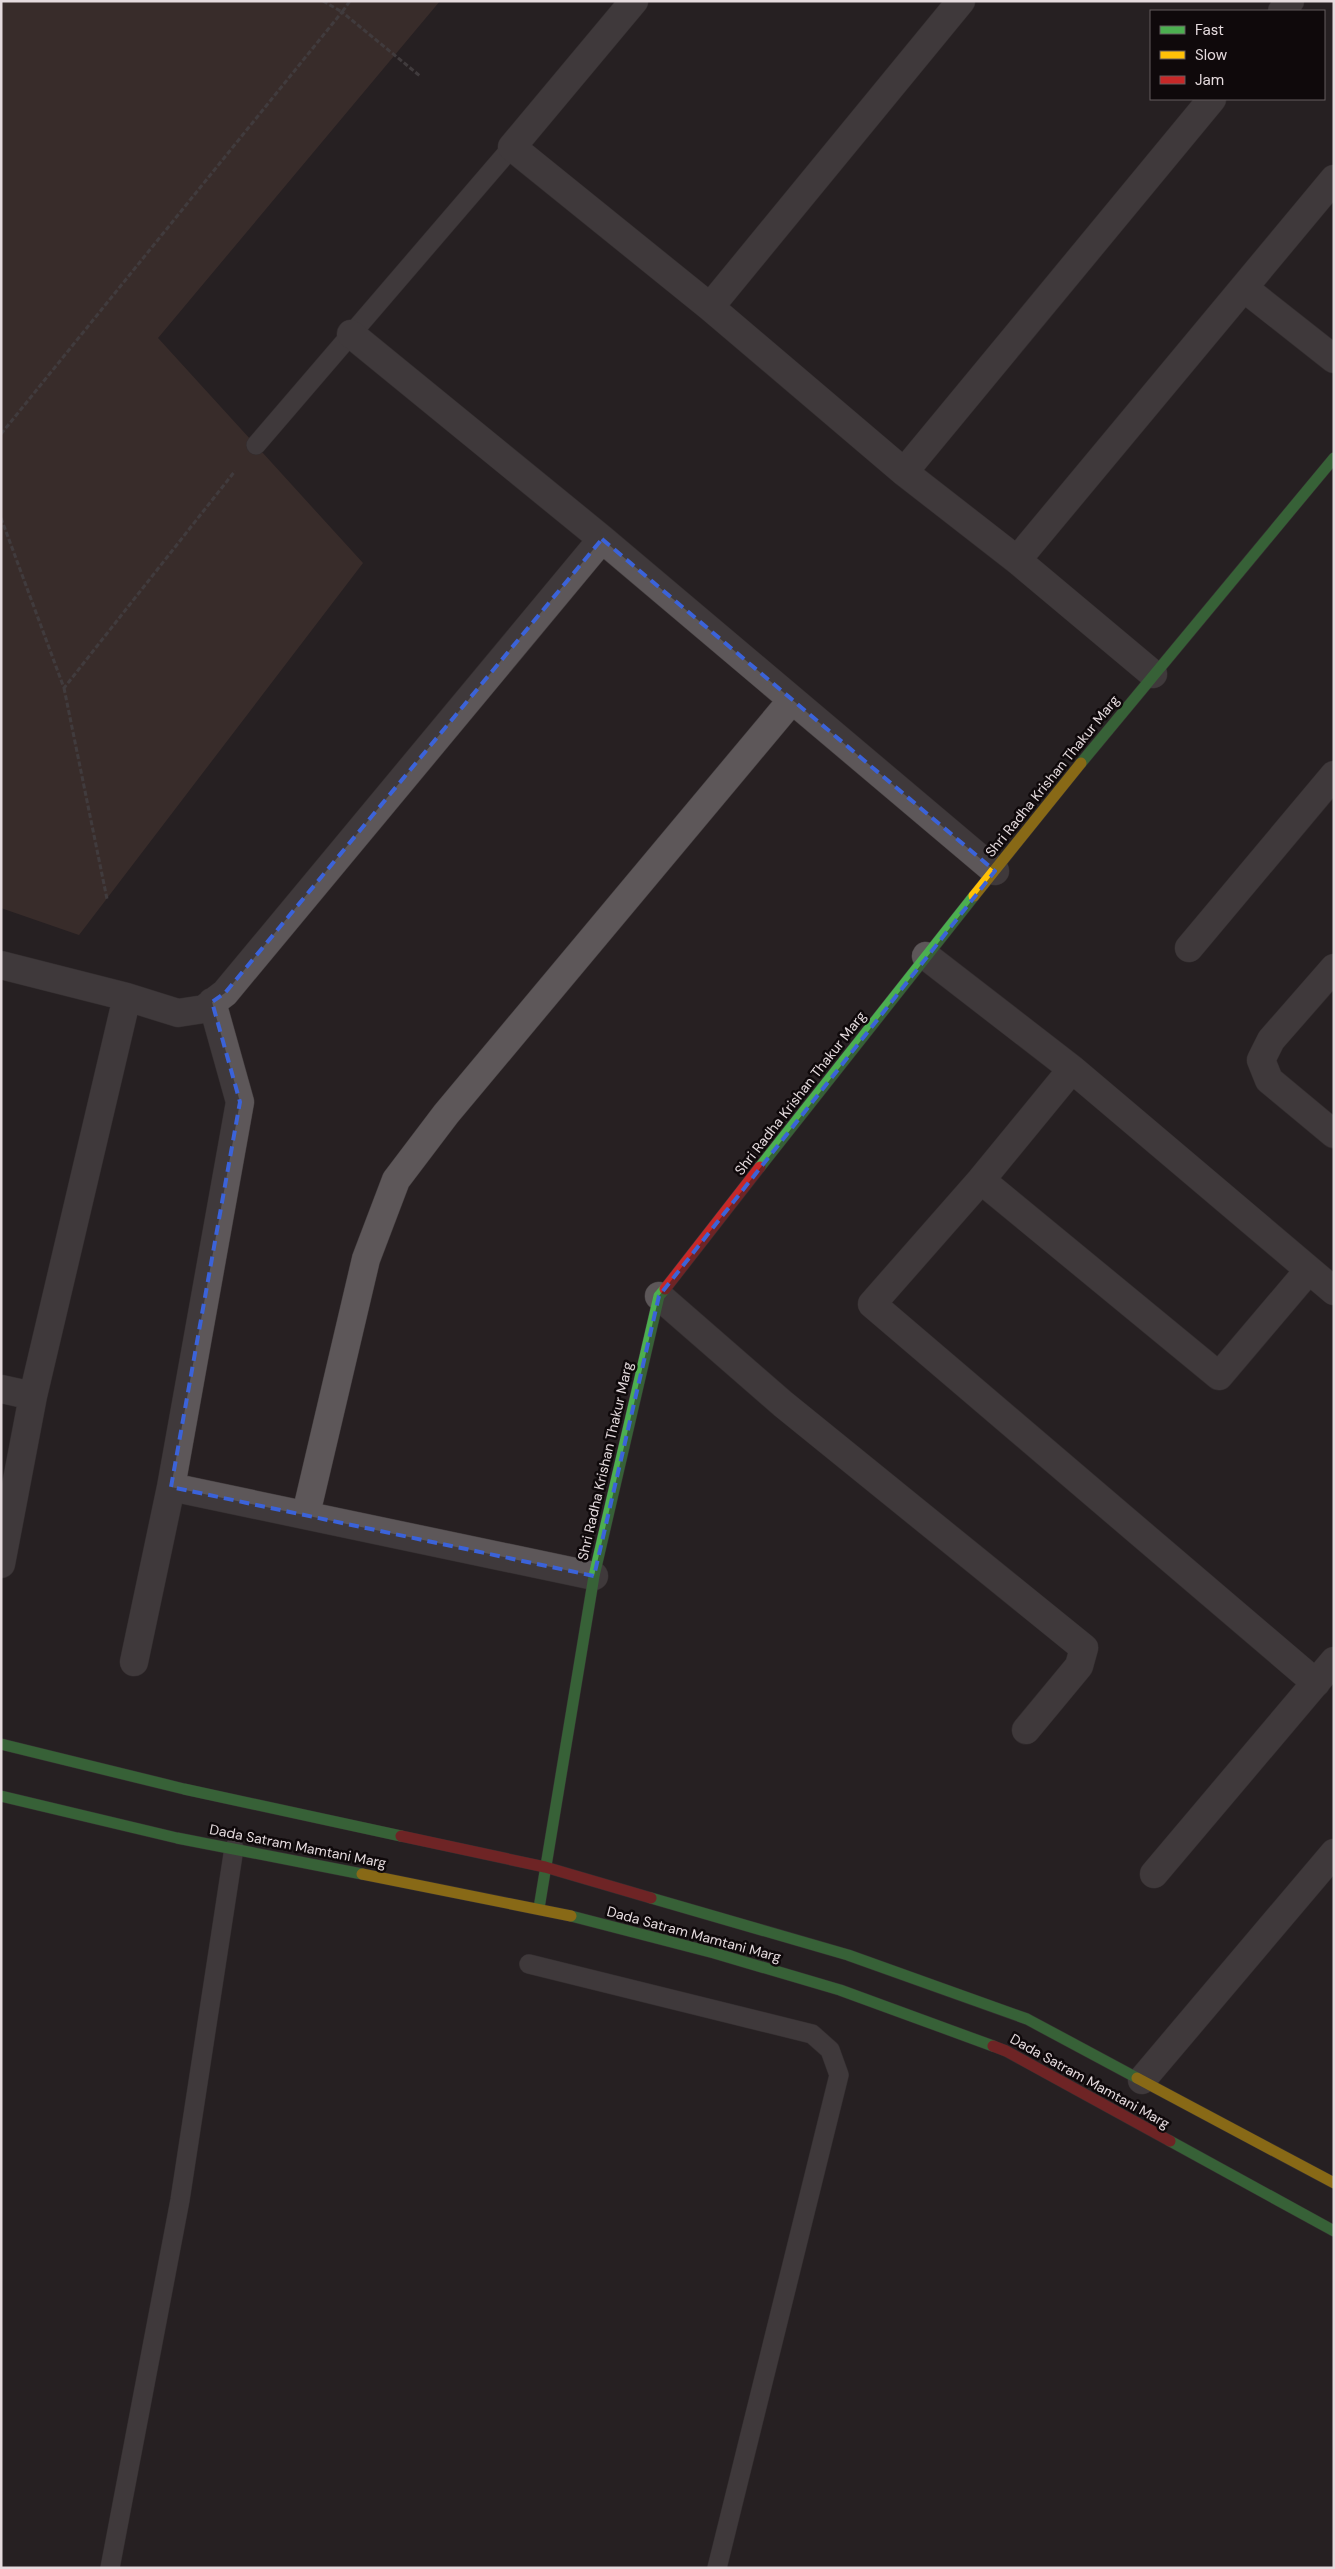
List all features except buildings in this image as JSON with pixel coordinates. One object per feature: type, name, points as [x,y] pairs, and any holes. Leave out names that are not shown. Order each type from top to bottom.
[{"type":"street","points":[[634,1],[512,147],[710,308],[904,472],[1017,560],[1153,674]]},
{"type":"street","points":[[710,308],[961,1]]},
{"type":"street","points":[[904,472],[1211,100]]},
{"type":"street","points":[[1017,560],[1334,179]]},
{"type":"street","points":[[1244,288],[1334,359]]},
{"type":"street","points":[[351,334],[602,540],[995,871]]},
{"type":"street","name":"Shri Radha Krishan Thakur Marg","points":[[539,1908],[594,1576],[659,1296],[926,956],[1153,674],[1334,458]]},
{"type":"street","points":[[1,965],[127,997],[178,1013],[204,1009],[225,993],[602,540]]},
{"type":"street","points":[[306,1514],[366,1258],[396,1180],[446,1114],[792,700]]},
{"type":"street","points":[[1189,948],[1334,776]]},
{"type":"street","points":[[926,956],[1072,1069],[1334,1292]]},
{"type":"street","points":[[1334,968],[1271,1040],[1261,1060],[1269,1080],[1334,1134]]},
{"type":"street","points":[[3,1550],[33,1396],[127,997]]},
{"type":"street","points":[[134,1662],[171,1487],[240,1102],[212,1002]]},
{"type":"street","points":[[1072,1069],[981,1180],[872,1304],[1316,1683]]},
{"type":"street","points":[[981,1180],[1219,1376],[1308,1271]]},
{"type":"street","points":[[659,1296],[783,1404],[1084,1648],[1080,1666],[1026,1730]]},
{"type":"street","points":[[1,1389],[33,1396]]},
{"type":"street","points":[[171,1487],[594,1576]]},
{"type":"street","points":[[1154,1874],[1334,1661]]},
{"type":"street","name":"Dada Satram Mamtani Marg","points":[[1,1744],[184,1789],[545,1867],[848,1956],[1018,2016],[1334,2183]]},
{"type":"street","name":"Dada Satram Mamtani Marg","points":[[1,1796],[177,1838],[539,1908],[714,1953],[840,1990],[1006,2051],[1334,2231]]},
{"type":"street","points":[[1142,2080],[1333,1856]]},
{"type":"lane","points":[[256,445],[512,147]]},
{"type":"lane","points":[[110,2568],[180,2200],[234,1848]]},
{"type":"lane","points":[[529,1964],[812,2034],[830,2050],[839,2075],[717,2568]]},
{"type":"path","points":[[323,1],[342,12],[420,76]]},
{"type":"path","points":[[1,434],[350,1]]},
{"type":"path","points":[[64,688],[256,445]]},
{"type":"path","points":[[1,518],[64,688],[107,899]]},
{"type":"highlighted area","points":[[602,539],[995,871],[659,1296],[594,1576],[171,1487],[240,1102],[212,1002],[225,993]]},
{"type":"shaded area","points":[[1,1],[440,1],[158,338],[363,563],[79,935],[1,908]]},
{"type":"traffic: fast","points":[[1081,763],[1334,458]]},
{"type":"traffic: fast","points":[[760,1167],[974,896]]},
{"type":"traffic: fast","points":[[539,1908],[594,1576],[659,1296],[665,1289]]},
{"type":"traffic: fast","points":[[1,1744],[184,1789],[401,1836]]},
{"type":"traffic: fast","points":[[1,1796],[177,1838],[362,1874]]},
{"type":"traffic: fast","points":[[651,1898],[848,1955],[1027,2019],[1137,2078]]},
{"type":"traffic: fast","points":[[571,1916],[714,1953],[840,1990],[993,2046]]},
{"type":"traffic: fast","points":[[1170,2141],[1334,2231]]},
{"type":"traffic: slow","points":[[974,896],[1081,763]]},
{"type":"traffic: slow","points":[[362,1874],[571,1916]]},
{"type":"traffic: slow","points":[[1137,2078],[1334,2183]]},
{"type":"traffic: jam","points":[[665,1289],[760,1167]]},
{"type":"traffic: jam","points":[[401,1836],[545,1867],[651,1898]]},
{"type":"traffic: jam","points":[[993,2046],[1006,2051],[1170,2141]]}]
